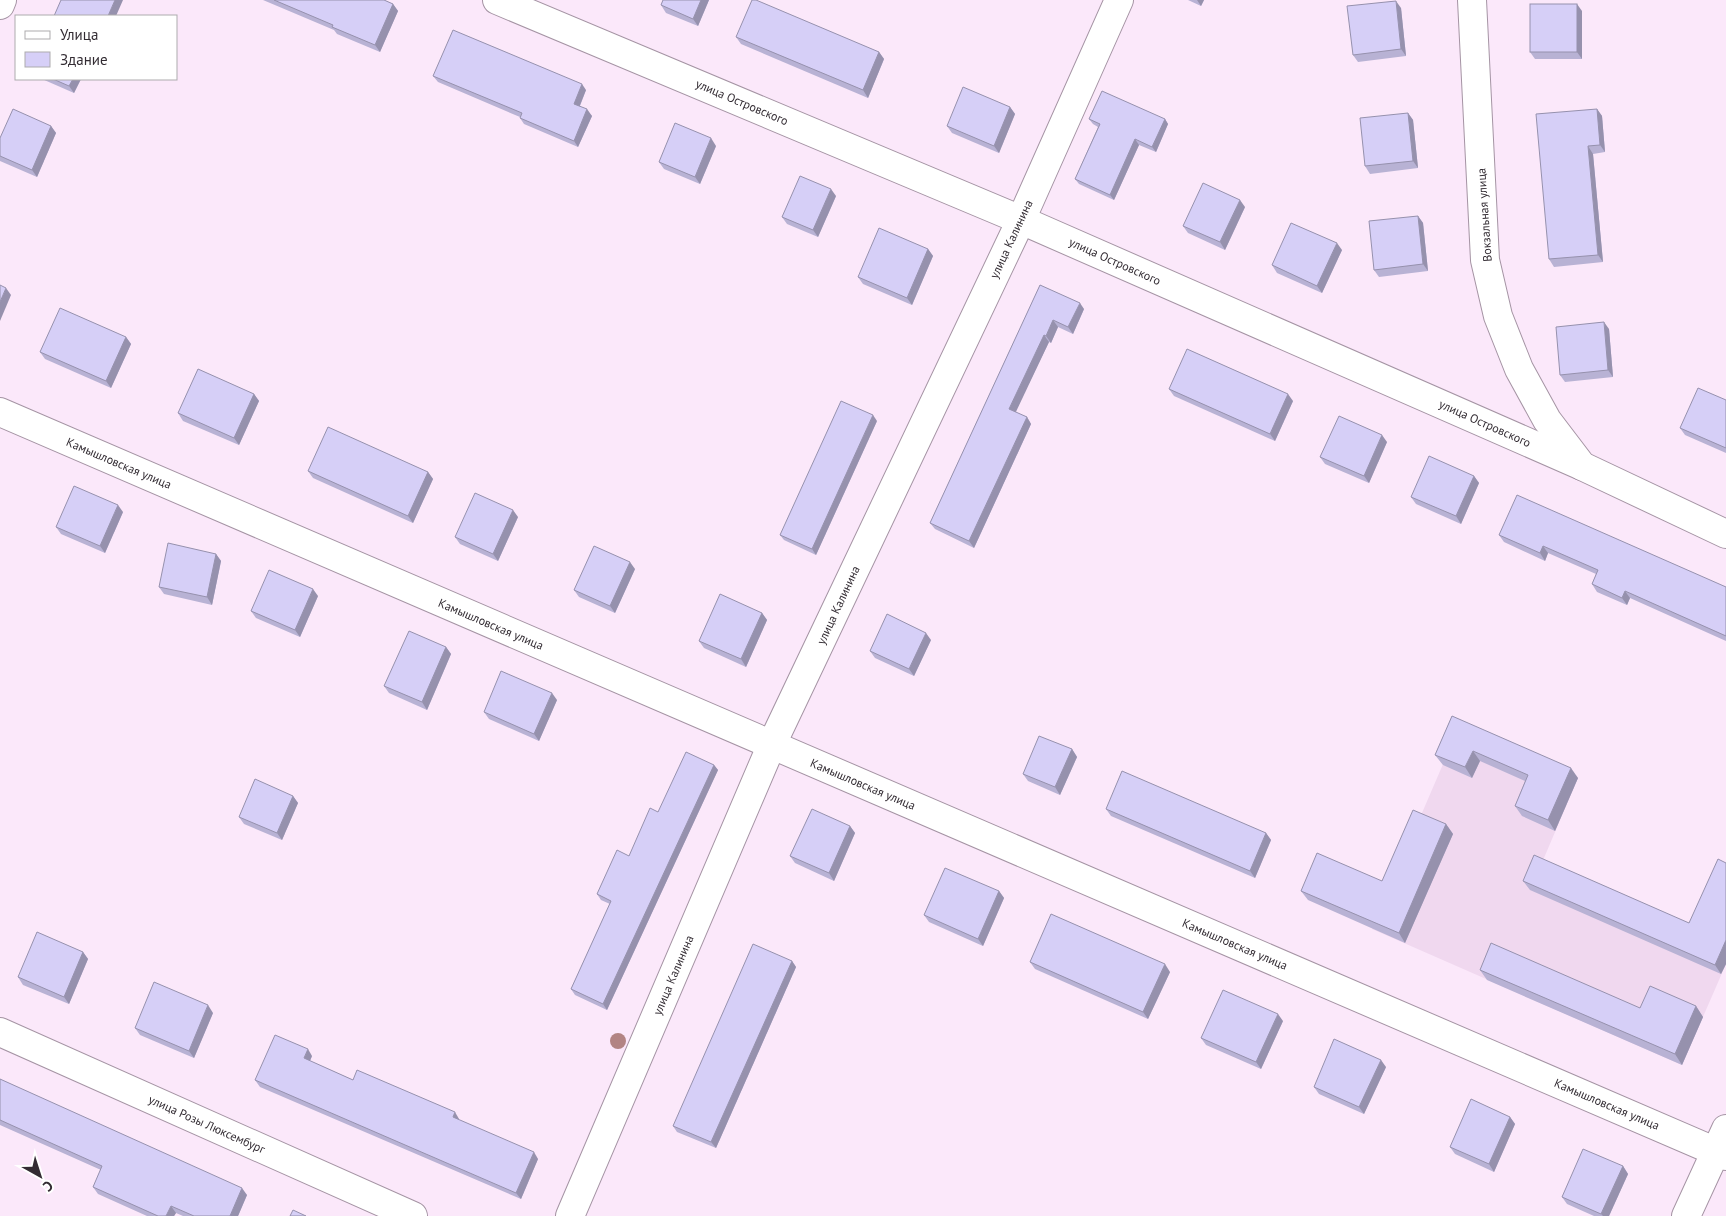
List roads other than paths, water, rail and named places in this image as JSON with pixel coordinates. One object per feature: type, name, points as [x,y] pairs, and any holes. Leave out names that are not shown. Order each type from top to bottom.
[{"type":"street","points":[[0,5],[2,0]]},
{"type":"street","name":"улица Островского","points":[[497,0],[1021,220],[1582,466],[1726,534]]},
{"type":"street","name":"улица Калинина","points":[[570,1216],[772,744],[1021,220],[1119,0]]},
{"type":"street","name":"Вокзальная улица","points":[[1472,0],[1485,260],[1496,306],[1519,369],[1547,420],[1582,466]]},
{"type":"street","name":"Камышловская улица","points":[[0,412],[772,744],[1723,1145]]},
{"type":"street","name":"улица Розы Люксембург","points":[[0,1032],[414,1216]]},
{"type":"street","points":[[1686,1216],[1723,1145]]}]
